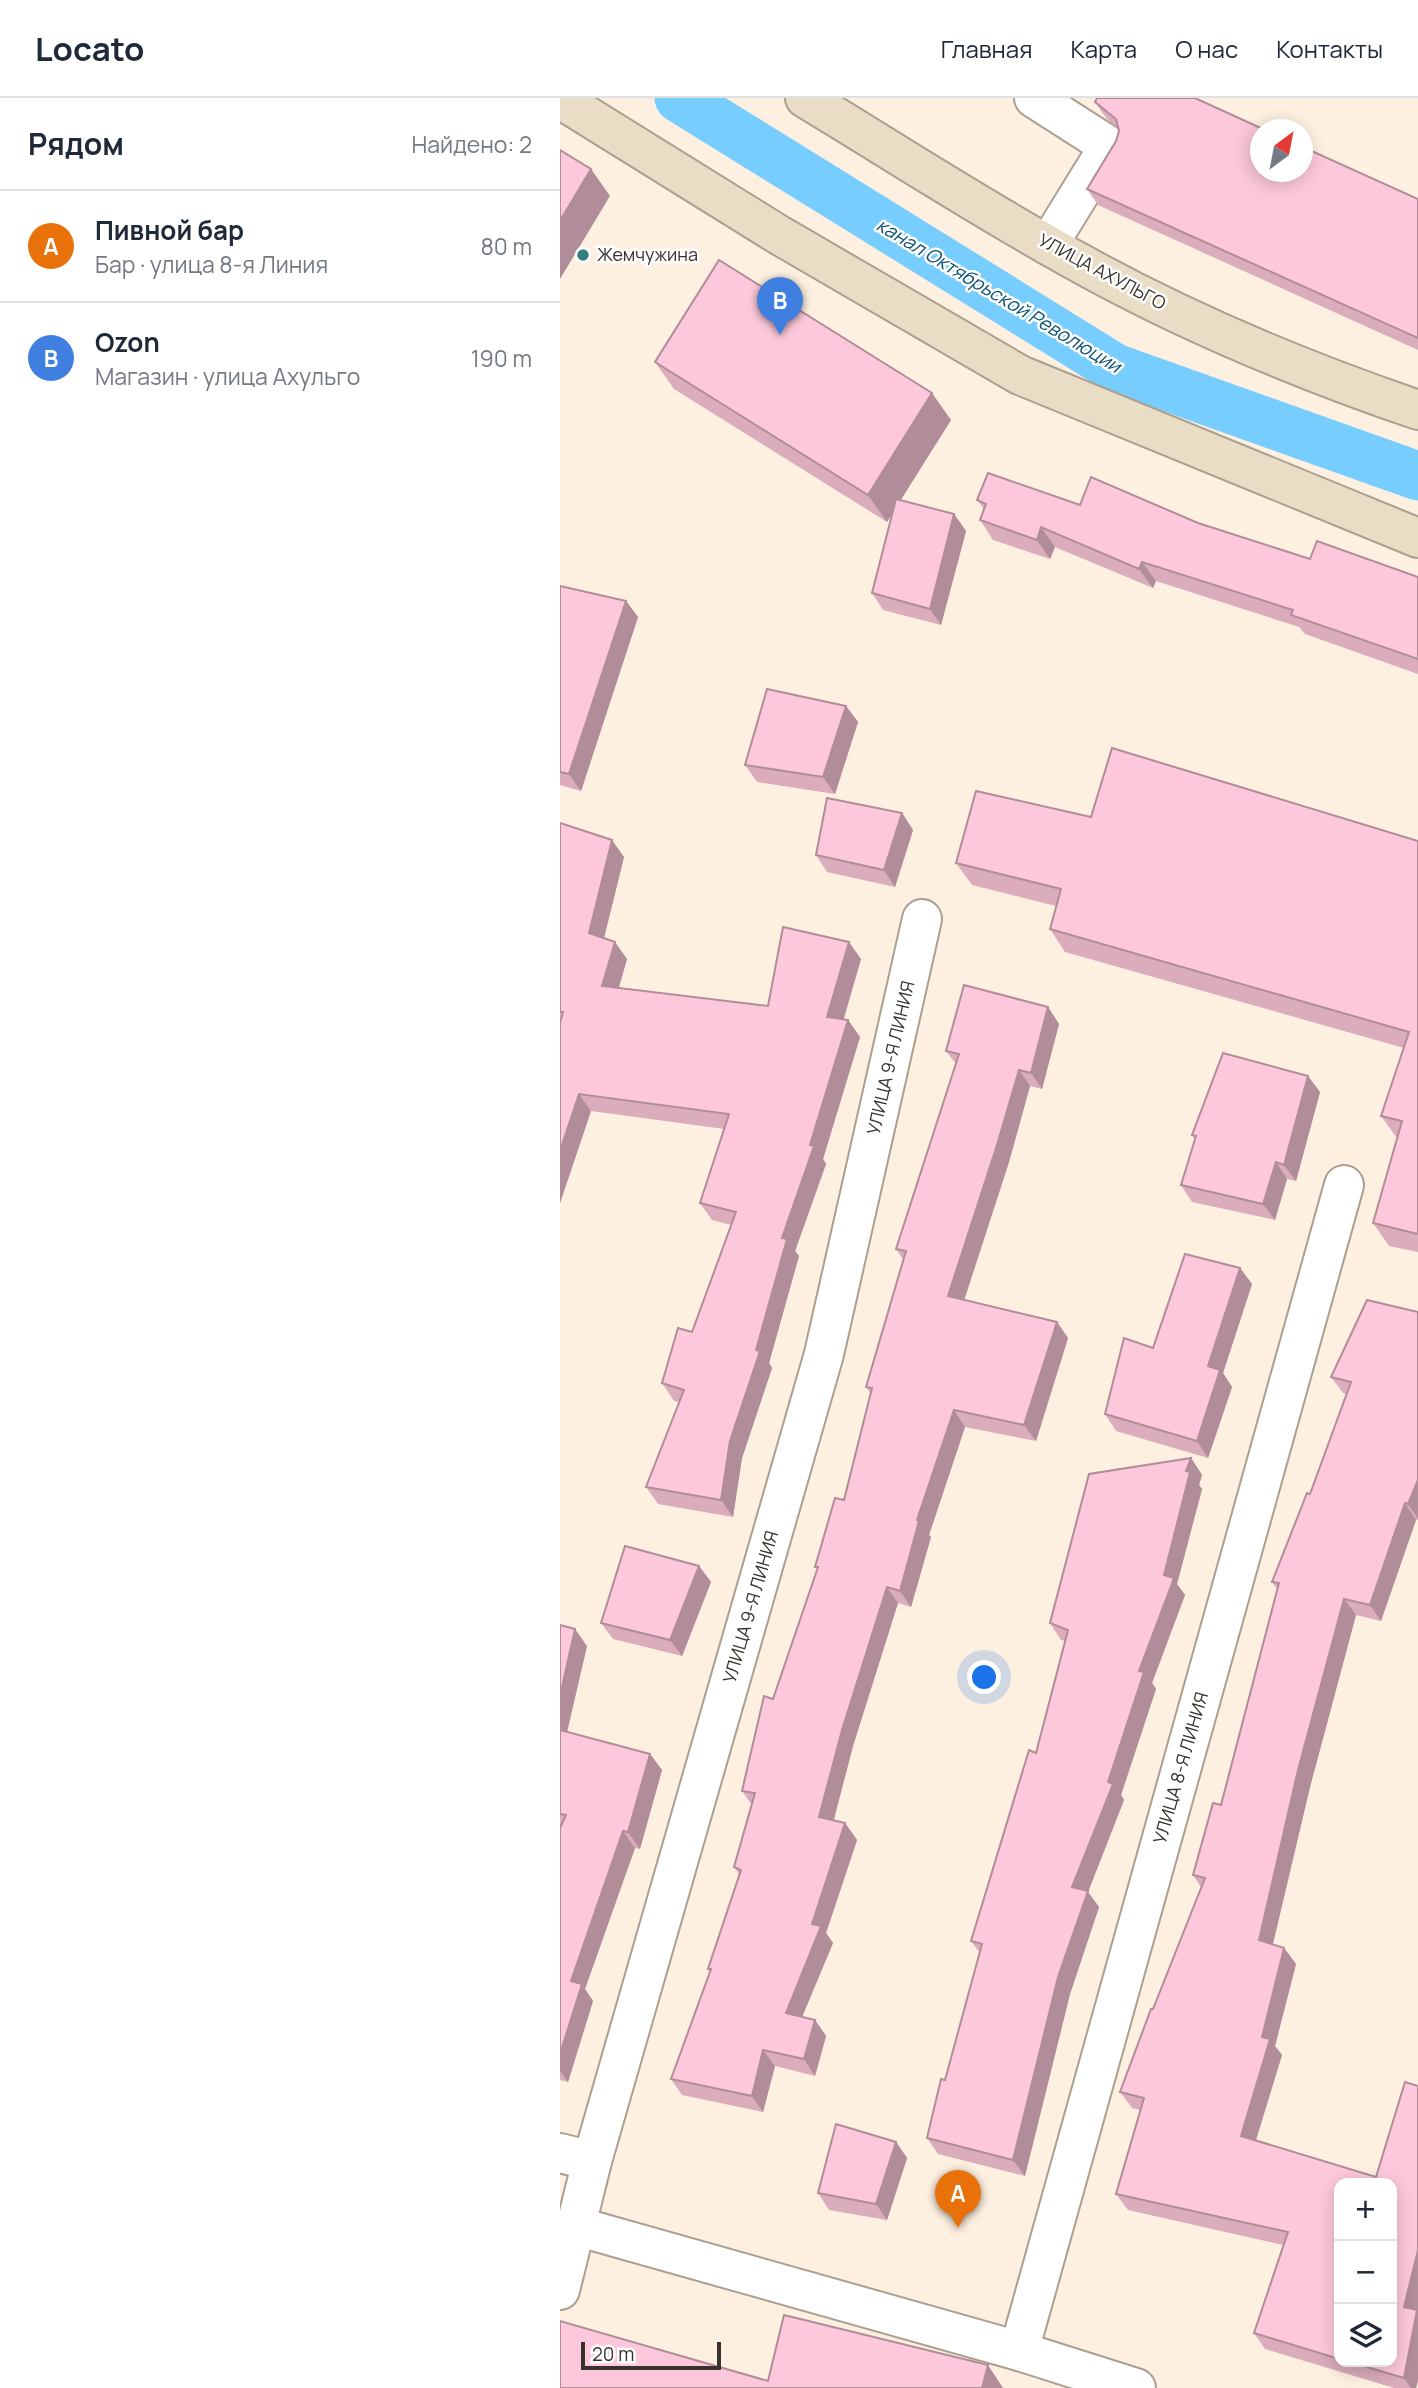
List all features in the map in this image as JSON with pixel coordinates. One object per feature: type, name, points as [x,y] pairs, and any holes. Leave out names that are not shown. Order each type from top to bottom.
[{"type":"main road","name":"УЛИЦА АХУЛЬГО","points":[[805,98],[1079,262],[1213,330],[1352,387],[1418,410]]},
{"type":"main road","points":[[560,99],[779,235],[1020,376],[1418,538]]},
{"type":"street","points":[[1034,98],[1109,146],[1048,245]]},
{"type":"street","name":"УЛИЦА 9-Я ЛИНИЯ","points":[[560,2290],[576,2226],[576,2157],[824,1354],[922,919]]},
{"type":"street","name":"УЛИЦА 8-Я ЛИНИЯ","points":[[1019,2351],[1344,1185]]},
{"type":"street","points":[[576,2226],[1019,2351],[1136,2388]]},
{"type":"building","points":[[1097,98],[1195,98],[1250,123],[1250,182],[1313,182],[1313,152],[1418,199],[1418,338],[1087,189],[1116,141],[1119,131],[1116,119],[1095,102]]},
{"type":"building","points":[[560,150],[591,169],[560,221]]},
{"type":"building","points":[[719,260],[932,393],[868,495],[655,362]]},
{"type":"building","points":[[988,473],[1080,505],[1091,477],[1198,523],[1310,559],[1317,541],[1418,577],[1418,659],[1291,615],[1293,610],[1142,562],[1139,569],[1041,527],[1037,540],[980,520],[986,504],[977,500]]},
{"type":"building","points":[[896,499],[954,514],[930,609],[872,593]]},
{"type":"building","points":[[560,586],[626,601],[569,774],[560,772]]},
{"type":"building","points":[[767,689],[846,706],[823,777],[745,765]]},
{"type":"building","points":[[1112,748],[1418,841],[1418,1234],[1373,1223],[1402,1121],[1381,1116],[1409,1032],[1050,929],[1061,889],[956,863],[976,791],[1091,817]]},
{"type":"building","points":[[827,798],[902,813],[884,870],[816,855]]},
{"type":"building","points":[[560,823],[612,840],[589,933],[615,942],[602,986],[768,1006],[783,927],[849,942],[827,1017],[848,1020],[810,1145],[814,1146],[782,1238],[787,1239],[756,1350],[760,1351],[730,1441],[721,1500],[646,1487],[684,1390],[662,1383],[678,1328],[692,1332],[736,1212],[700,1203],[729,1114],[579,1094],[560,1151],[560,1023],[563,1012],[560,1012]]},
{"type":"building","points":[[964,985],[1048,1007],[1031,1073],[1019,1070],[948,1296],[1057,1322],[1024,1425],[954,1410],[917,1520],[919,1521],[900,1591],[887,1587],[842,1730],[819,1817],[845,1823],[812,1924],[821,1926],[786,2013],[815,2020],[804,2059],[763,2050],[752,2096],[671,2079],[711,1969],[708,1969],[741,1870],[734,1867],[755,1793],[742,1791],[764,1696],[773,1699],[818,1567],[815,1567],[835,1498],[844,1500],[872,1388],[866,1387],[906,1251],[896,1249],[959,1054],[946,1051]]},
{"type":"building","points":[[1223,1053],[1308,1076],[1284,1165],[1276,1162],[1263,1204],[1181,1185],[1196,1136],[1192,1135]]},
{"type":"building","points":[[1185,1254],[1240,1268],[1208,1366],[1220,1370],[1197,1441],[1105,1414],[1124,1338],[1153,1348]]},
{"type":"building","points":[[1367,1300],[1418,1312],[1418,1480],[1408,1504],[1405,1503],[1370,1605],[1344,1599],[1298,1770],[1259,1940],[1284,1948],[1262,2037],[1270,2039],[1241,2136],[1376,2177],[1405,2082],[1418,2086],[1418,2250],[1404,2307],[1417,2310],[1404,2378],[1367,2367],[1397,2367],[1397,2178],[1334,2178],[1334,2357],[1254,2333],[1288,2232],[1116,2194],[1144,2098],[1120,2092],[1205,1878],[1193,1875],[1213,1803],[1221,1805],[1279,1583],[1272,1582],[1307,1493],[1310,1494],[1351,1382],[1331,1377]]},
{"type":"building","points":[[1191,1458],[1186,1471],[1190,1472],[1164,1575],[1174,1578],[1139,1671],[1144,1672],[1108,1782],[1113,1784],[1072,1887],[1088,1891],[1058,1977],[1013,2160],[927,2138],[941,2079],[945,2080],[982,1944],[971,1941],[1029,1750],[1036,1753],[1068,1630],[1050,1623],[1089,1474]]},
{"type":"building","points":[[625,1546],[699,1566],[670,1640],[601,1623]]},
{"type":"building","points":[[560,1625],[575,1629],[560,1696]]},
{"type":"building","points":[[560,1730],[650,1754],[628,1832],[623,1831],[571,1981],[582,1984],[560,2054],[560,1828],[566,1815],[560,1814]]},
{"type":"building","points":[[836,2124],[896,2142],[876,2204],[818,2193]]},
{"type":"building","points":[[784,2315],[988,2365],[982,2388],[560,2388],[560,2321],[768,2381]]},
{"type":"waterway","name":"канал Октябрьской Революции","points":[[679,98],[1115,368],[1418,476]]},
{"type":"place","name":"Жемчужина","points":[[583,255]]},
{"type":"place","name":"Ozon","points":[[780,335]]},
{"type":"place","name":"Пивной бар","points":[[958,2228]]}]
